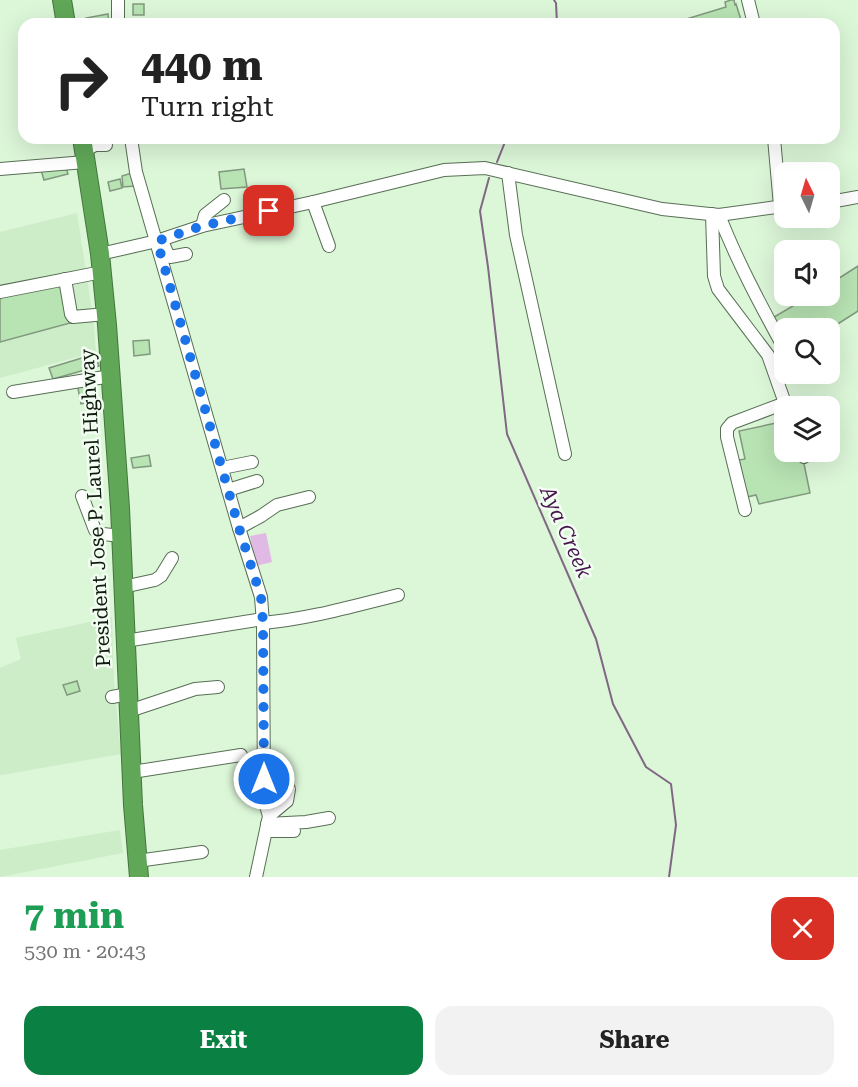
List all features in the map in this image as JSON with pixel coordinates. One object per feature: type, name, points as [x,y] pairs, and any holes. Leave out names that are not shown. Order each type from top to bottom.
[{"type":"highway","points":[[62,0],[65,18]]},
{"type":"highway","name":"President Jose P. Laurel Highway","points":[[84,150],[101,263],[111,376],[125,641],[123,701],[132,772],[138,863]]},
{"type":"street","points":[[118,0],[118,18]]},
{"type":"street","points":[[748,0],[752,18]]},
{"type":"street","points":[[132,144],[136,172],[159,240],[228,490],[261,597],[264,799],[267,824],[256,877]]},
{"type":"street","points":[[775,144],[777,162]]},
{"type":"street","points":[[0,169],[106,145]]},
{"type":"street","points":[[0,292],[64,279],[159,240],[202,226],[444,170],[485,168],[662,209],[715,215],[774,207]]},
{"type":"street","points":[[508,173],[516,235],[565,454]]},
{"type":"street","points":[[840,200],[858,197]]},
{"type":"street","points":[[202,226],[205,215],[224,200]]},
{"type":"street","points":[[313,202],[329,246]]},
{"type":"street","points":[[715,215],[774,330]]},
{"type":"street","points":[[715,215],[714,276],[718,289],[768,355],[782,396]]},
{"type":"street","points":[[159,240],[170,257],[186,254]]},
{"type":"street","points":[[64,279],[73,317],[106,314]]},
{"type":"street","points":[[13,392],[111,376]]},
{"type":"street","points":[[745,510],[727,429],[732,423],[774,409]]},
{"type":"street","points":[[222,468],[252,462]]},
{"type":"street","points":[[228,490],[257,482]]},
{"type":"street","points":[[82,496],[95,530],[103,534],[121,536]]},
{"type":"street","points":[[239,528],[261,516],[270,508],[309,497]]},
{"type":"street","points":[[123,587],[155,580],[161,576],[172,558]]},
{"type":"street","points":[[125,641],[263,621],[281,622],[398,595]]},
{"type":"street","points":[[123,701],[218,687]]},
{"type":"street","points":[[132,772],[241,756]]},
{"type":"street","points":[[267,824],[287,801],[289,789]]},
{"type":"street","points":[[267,824],[329,818]]},
{"type":"street","points":[[267,824],[294,831]]},
{"type":"street","points":[[138,863],[202,849]]},
{"type":"shaded area","points":[[77,213],[96,352],[0,378],[0,232]]},
{"type":"shaded area","points":[[266,533],[272,562],[256,566],[250,536]]},
{"type":"shaded area","points":[[112,617],[114,681],[121,754],[0,775],[0,668],[21,659],[16,638]]},
{"type":"shaded area","points":[[120,830],[123,853],[0,877],[0,850]]},
{"type":"building","points":[[734,0],[740,18],[690,18],[726,7],[725,2]]},
{"type":"building","points":[[133,4],[144,4],[144,15],[133,15]]},
{"type":"building","points":[[108,14],[108,18],[86,18]]},
{"type":"building","points":[[65,164],[68,174],[44,180],[41,170]]},
{"type":"building","points":[[244,169],[247,187],[221,189],[219,172]]},
{"type":"building","points":[[135,172],[135,186],[123,187],[122,176]]},
{"type":"building","points":[[120,179],[122,188],[110,191],[108,182]]},
{"type":"building","points":[[858,266],[858,311],[840,323],[840,318],[775,318],[793,306],[840,306],[840,278]]},
{"type":"building","points":[[60,284],[70,323],[0,342],[0,298]]},
{"type":"building","points":[[149,340],[150,354],[134,356],[133,341]]},
{"type":"building","points":[[95,354],[99,366],[53,379],[49,368]]},
{"type":"building","points":[[93,380],[97,401],[81,404],[77,383]]},
{"type":"building","points":[[774,424],[774,462],[804,462],[810,493],[759,504],[756,495],[747,497],[739,460],[745,459],[739,431]]},
{"type":"building","points":[[149,455],[151,466],[133,468],[131,458]]},
{"type":"building","points":[[77,681],[80,691],[67,695],[63,685]]},
{"type":"waterway","name":"Aya Creek","points":[[554,0],[557,18]]},
{"type":"waterway","name":"Aya Creek","points":[[497,162],[504,144]]},
{"type":"waterway","name":"Aya Creek","points":[[489,178],[480,211],[507,434],[596,639],[613,704],[646,767],[671,784],[676,825],[669,877]]},
{"type":"route","points":[[264,779],[261,597],[157,241],[202,226],[269,211]]}]
